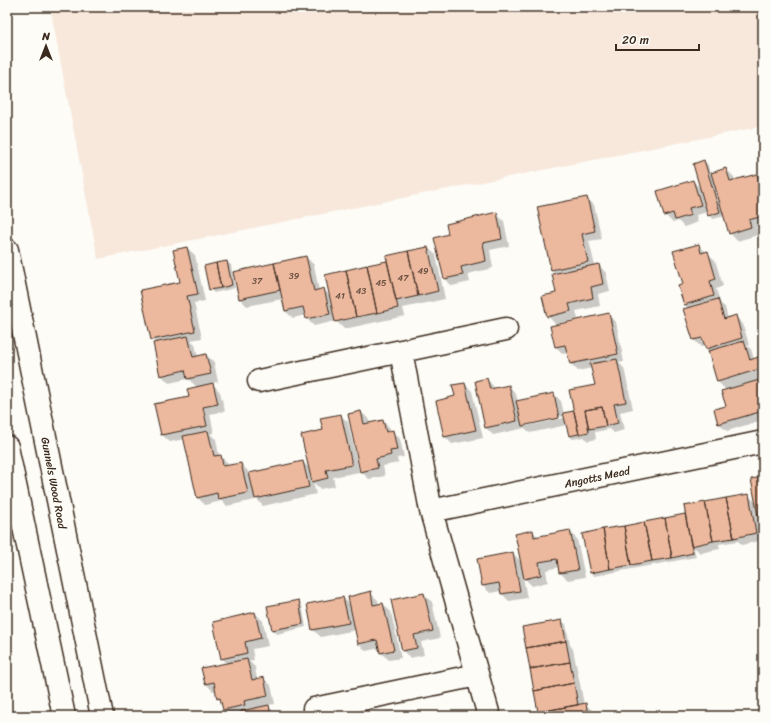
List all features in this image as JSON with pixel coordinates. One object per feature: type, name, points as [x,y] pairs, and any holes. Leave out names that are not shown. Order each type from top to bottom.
[{"type":"street","name":"Gunnels Wood Road","points":[[7,250],[102,716]]},
{"type":"street","points":[[259,381],[506,329]]},
{"type":"street","points":[[401,351],[431,511],[488,716]]},
{"type":"street","name":"Angotts Mead","points":[[431,511],[763,442]]},
{"type":"street","points":[[7,447],[64,716]]},
{"type":"street","points":[[314,709],[477,675]]},
{"type":"shaded area","points":[[50,7],[763,7],[763,126],[98,259]]},
{"type":"building","points":[[704,160],[720,212],[708,216],[693,164]]},
{"type":"building","points":[[726,168],[730,181],[757,174],[763,195],[763,216],[749,220],[751,227],[729,234],[711,173]]},
{"type":"building","points":[[693,180],[701,205],[689,208],[691,215],[675,220],[673,213],[664,216],[657,191]]},
{"type":"building","points":[[587,197],[595,231],[582,234],[588,262],[551,270],[537,207]]},
{"type":"building","points":[[497,212],[502,239],[483,243],[486,261],[461,267],[463,275],[444,279],[434,238],[448,234],[446,224]]},
{"type":"building","points":[[699,244],[701,253],[708,251],[716,279],[710,281],[714,296],[684,305],[678,286],[683,284],[673,251]]},
{"type":"building","points":[[187,247],[198,294],[187,296],[195,331],[151,340],[140,290],[180,282],[173,250]]},
{"type":"building","points":[[428,247],[438,291],[418,296],[408,251]]},
{"type":"building","points":[[408,251],[418,296],[396,301],[386,256]]},
{"type":"building","points":[[306,256],[314,291],[324,288],[330,314],[306,319],[303,307],[285,311],[274,263]]},
{"type":"building","points":[[227,261],[232,285],[221,288],[216,263]]},
{"type":"building","points":[[387,261],[398,308],[377,313],[367,265]]},
{"type":"building","points":[[216,263],[221,288],[209,290],[204,266]]},
{"type":"building","points":[[274,263],[280,290],[239,299],[233,272]]},
{"type":"building","points":[[599,264],[603,284],[591,287],[593,298],[569,304],[571,311],[547,317],[542,296],[556,293],[552,274]]},
{"type":"building","points":[[367,265],[377,313],[356,317],[346,270]]},
{"type":"building","points":[[346,270],[356,317],[335,322],[325,275]]},
{"type":"building","points":[[718,299],[724,319],[736,315],[742,338],[706,349],[702,338],[693,340],[683,309]]},
{"type":"building","points":[[609,313],[618,354],[570,364],[565,345],[555,347],[550,326]]},
{"type":"building","points":[[188,336],[193,357],[206,354],[211,374],[187,379],[185,370],[160,376],[153,343]]},
{"type":"building","points":[[744,341],[750,360],[761,356],[763,368],[717,382],[708,351]]},
{"type":"building","points":[[617,359],[626,402],[614,404],[618,423],[606,426],[602,407],[585,410],[589,432],[579,434],[569,390],[595,385],[590,364]]},
{"type":"building","points":[[487,378],[490,389],[509,385],[517,421],[485,428],[475,381]]},
{"type":"building","points":[[763,379],[763,391],[760,392],[763,403],[763,411],[718,424],[714,409],[726,406],[721,391]]},
{"type":"building","points":[[213,383],[218,404],[203,407],[207,426],[161,435],[154,404],[189,397],[187,389]]},
{"type":"building","points":[[465,383],[476,430],[444,437],[436,401],[455,396],[452,385]]},
{"type":"building","points":[[554,393],[559,418],[522,426],[516,401]]},
{"type":"building","points":[[602,407],[606,426],[589,429],[585,410]]},
{"type":"building","points":[[361,411],[364,424],[383,420],[386,432],[393,430],[397,450],[390,451],[391,455],[376,459],[378,468],[360,472],[348,414]]},
{"type":"building","points":[[574,411],[579,434],[569,436],[563,413]]},
{"type":"building","points":[[341,414],[352,465],[326,470],[328,478],[312,482],[301,435],[323,430],[320,418]]},
{"type":"building","points":[[208,431],[214,456],[221,455],[223,466],[241,463],[248,493],[218,499],[217,493],[197,498],[183,436]]},
{"type":"building","points":[[303,461],[309,487],[255,499],[249,473]]},
{"type":"building","points":[[763,477],[763,515],[758,516],[751,479]]},
{"type":"building","points":[[749,494],[756,533],[734,538],[726,498]]},
{"type":"building","points":[[726,498],[734,538],[713,541],[705,502]]},
{"type":"building","points":[[705,502],[713,541],[691,546],[684,506]]},
{"type":"building","points":[[685,514],[693,553],[672,558],[665,518]]},
{"type":"building","points":[[665,518],[672,558],[652,561],[644,522]]},
{"type":"building","points":[[644,522],[652,561],[631,565],[624,526]]},
{"type":"building","points":[[624,526],[631,565],[610,569],[603,529]]},
{"type":"building","points":[[603,529],[610,569],[590,573],[582,534]]},
{"type":"building","points":[[533,530],[534,537],[570,530],[578,570],[559,573],[557,559],[539,562],[541,575],[524,579],[515,534]]},
{"type":"building","points":[[513,552],[520,591],[501,594],[499,583],[482,586],[477,559]]},
{"type":"building","points":[[371,591],[373,605],[383,603],[394,650],[380,653],[377,640],[358,644],[348,597]]},
{"type":"building","points":[[424,593],[433,631],[414,635],[417,648],[402,651],[391,600]]},
{"type":"building","points":[[343,597],[349,623],[312,630],[307,604]]},
{"type":"building","points":[[299,600],[303,624],[272,630],[267,606]]},
{"type":"building","points":[[255,612],[261,638],[245,642],[247,653],[221,659],[213,622]]},
{"type":"building","points":[[562,620],[566,641],[526,648],[522,627]]},
{"type":"building","points":[[566,641],[570,662],[530,669],[526,648]]},
{"type":"building","points":[[247,659],[252,680],[264,677],[268,696],[244,701],[245,705],[223,710],[220,698],[217,699],[214,682],[205,684],[201,668]]},
{"type":"building","points":[[570,662],[574,683],[534,691],[530,669]]},
{"type":"building","points":[[574,683],[578,705],[538,712],[534,691]]},
{"type":"building","points":[[586,703],[588,716],[546,716],[545,711]]},
{"type":"building","points":[[269,705],[271,716],[242,716],[241,711]]}]
